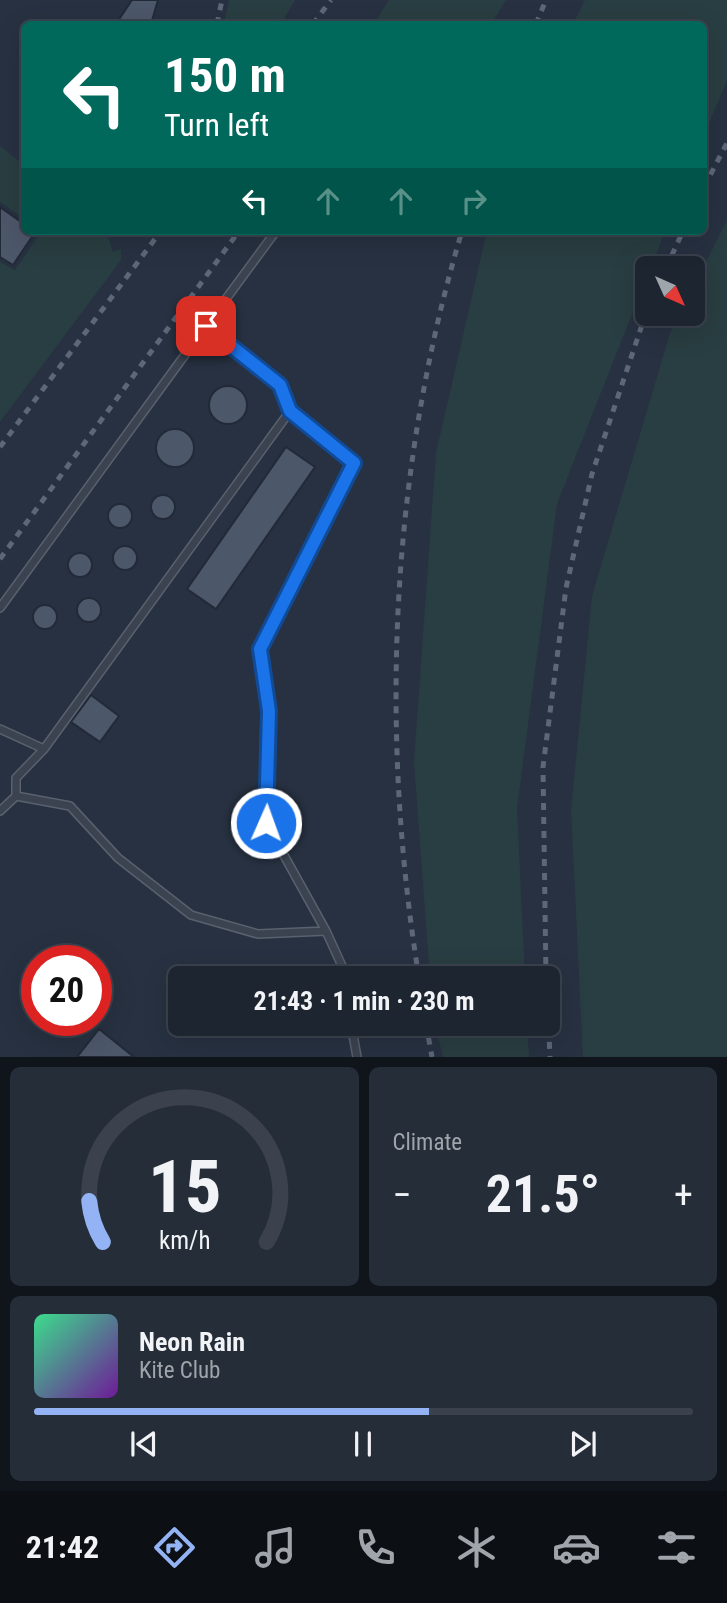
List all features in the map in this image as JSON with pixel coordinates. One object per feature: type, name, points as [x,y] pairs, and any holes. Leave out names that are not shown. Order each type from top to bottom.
[{"type":"lane","points":[[0,608],[273,235]]},
{"type":"lane","points":[[206,326],[280,385],[290,411],[354,463],[260,649],[269,711],[266,823],[326,931],[342,966]]},
{"type":"lane","points":[[0,811],[16,796],[16,778],[44,749],[290,411]]},
{"type":"lane","points":[[0,729],[44,749]]},
{"type":"lane","points":[[16,796],[70,806],[118,858],[191,915],[258,934],[326,931]]},
{"type":"lane","points":[[353,1036],[357,1057]]},
{"type":"green space","points":[[229,0],[295,0],[283,21],[225,21]]},
{"type":"green space","points":[[389,0],[506,0],[493,21],[376,21]]},
{"type":"green space","points":[[585,0],[727,0],[727,81],[707,128],[707,21],[574,21]]},
{"type":"green space","points":[[0,146],[21,163],[21,217],[0,202]]},
{"type":"green space","points":[[727,220],[727,1057],[583,1057],[571,810],[592,596],[670,333],[674,326],[705,326],[705,264]]},
{"type":"green space","points":[[39,235],[107,235],[113,252],[121,249],[121,260],[0,422],[0,262],[15,270]]},
{"type":"green space","points":[[486,235],[663,235],[656,256],[635,256],[635,306],[557,504],[517,808],[524,966],[429,966],[414,762],[436,453]]},
{"type":"green space","points":[[438,1036],[528,1036],[529,1057],[443,1057]]},
{"type":"building","points":[[132,0],[158,0],[152,21],[118,21]]},
{"type":"building","points":[[0,207],[21,222],[21,235],[33,235],[13,265],[0,257]]},
{"type":"building","points":[[228,386],[241,392],[247,405],[241,418],[228,424],[215,418],[209,405],[215,392]]},
{"type":"building","points":[[175,429],[188,435],[194,448],[188,461],[175,467],[162,461],[156,448],[162,435]]},
{"type":"building","points":[[286,447],[315,467],[216,609],[187,589]]},
{"type":"building","points":[[163,495],[172,498],[175,507],[172,516],[163,519],[154,516],[151,507],[154,498]]},
{"type":"building","points":[[120,504],[129,507],[132,516],[129,525],[120,528],[111,525],[108,516],[111,507]]},
{"type":"building","points":[[125,546],[134,549],[137,558],[134,567],[125,570],[116,567],[113,558],[116,549]]},
{"type":"building","points":[[80,553],[89,556],[92,565],[89,574],[80,577],[71,574],[68,565],[71,556]]},
{"type":"building","points":[[89,598],[98,601],[101,610],[98,619],[89,622],[80,619],[77,610],[80,601]]},
{"type":"building","points":[[45,605],[54,608],[57,617],[54,626],[45,629],[36,626],[33,617],[36,608]]},
{"type":"building","points":[[91,695],[119,716],[100,742],[71,722]]},
{"type":"building","points":[[94,1036],[108,1036],[134,1057],[77,1057]]},
{"type":"railway","points":[[218,21],[222,0]]},
{"type":"railway","points":[[315,21],[331,0]]},
{"type":"railway","points":[[537,21],[546,0]]},
{"type":"railway","points":[[707,181],[727,143]]},
{"type":"railway","points":[[0,447],[158,235]]},
{"type":"railway","points":[[0,559],[236,235]]},
{"type":"railway","points":[[417,966],[406,885],[399,791],[396,697],[398,602],[406,508],[419,414],[438,322],[461,235]]},
{"type":"railway","points":[[672,256],[681,235]]},
{"type":"railway","points":[[546,966],[543,767],[566,588],[592,474],[642,326]]},
{"type":"railway","points":[[428,1036],[432,1057]]},
{"type":"railway","points":[[549,1036],[550,1057]]},
{"type":"route","points":[[206,326],[280,385],[290,411],[354,463],[260,649],[269,711],[266,823]]}]
